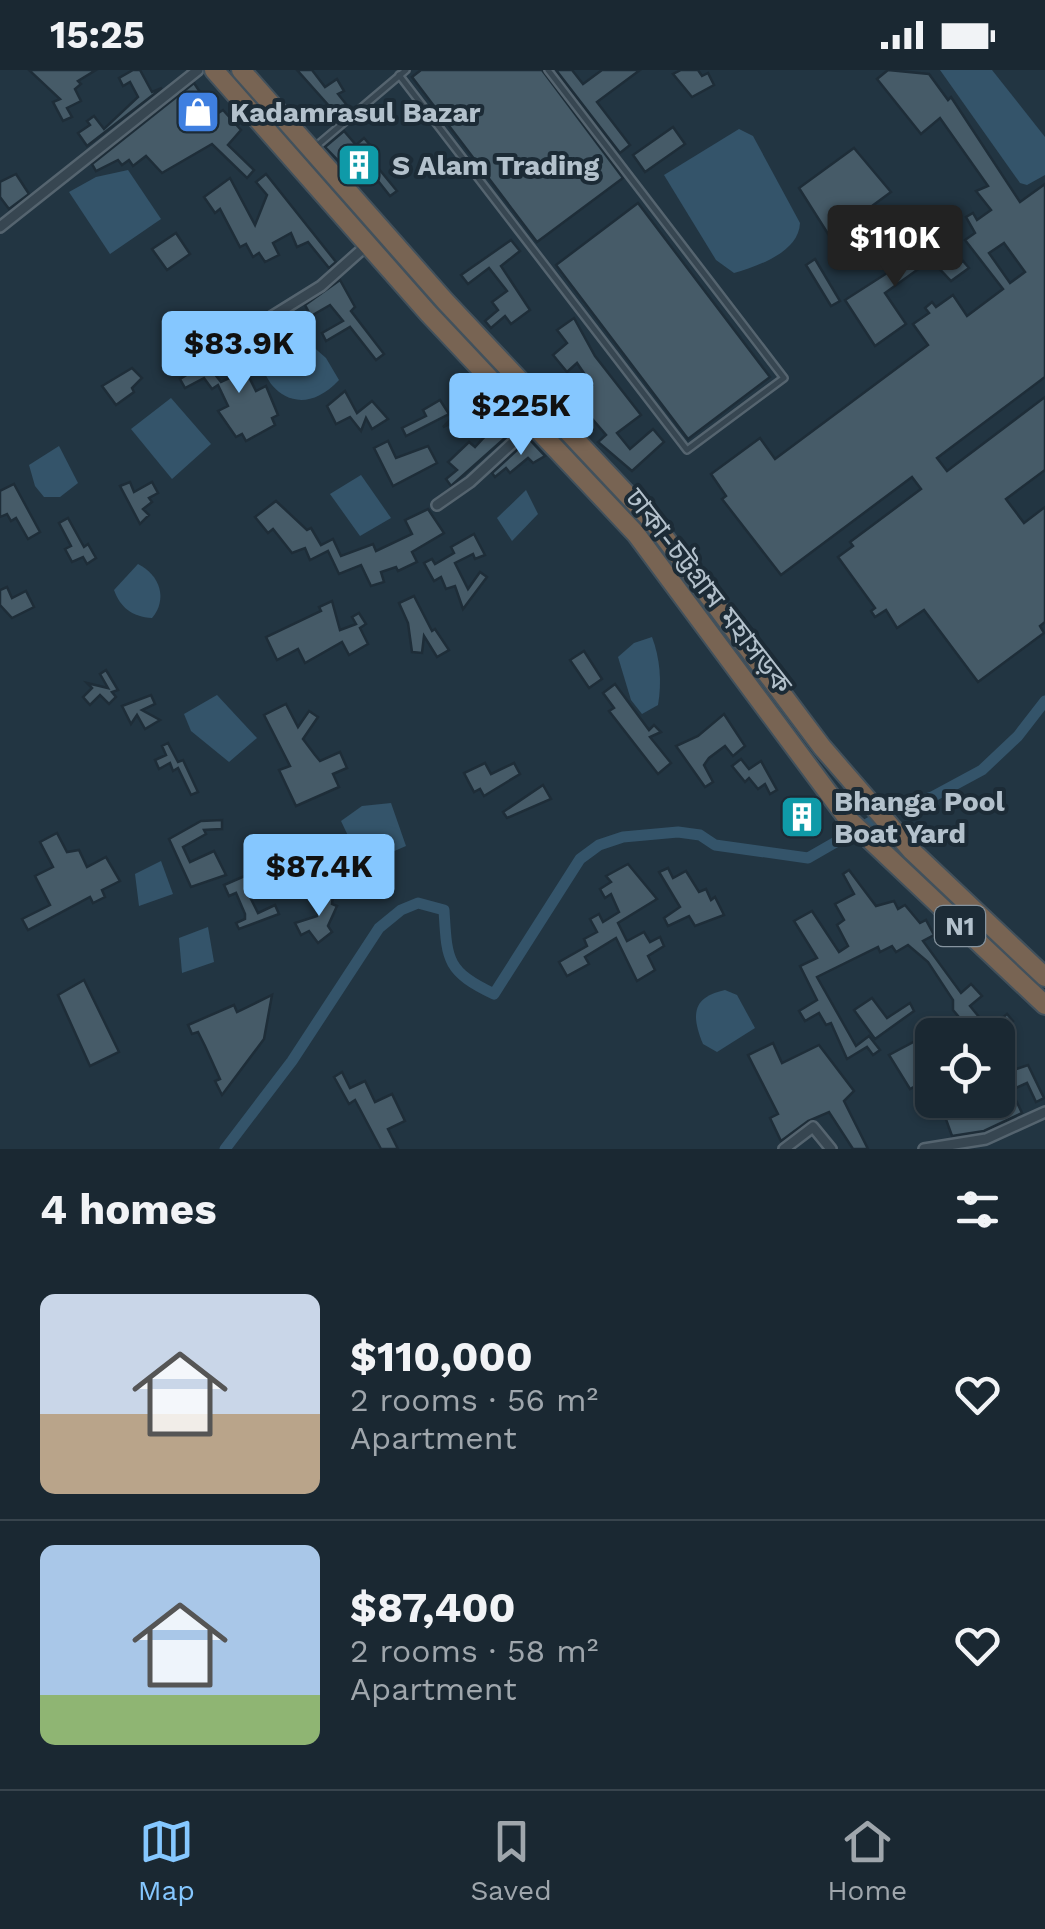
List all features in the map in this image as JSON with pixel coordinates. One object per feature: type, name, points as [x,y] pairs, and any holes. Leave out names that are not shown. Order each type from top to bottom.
[{"type":"highway","name":"ঢাকা-চট্টগ্রাম মহাসড়ক","points":[[214,70],[367,245],[636,534],[847,818],[1045,1004]]},
{"type":"highway","name":"ঢাকা-চট্টগ্রাম মহাসড়ক","points":[[242,70],[445,301],[653,522],[812,734],[866,797],[1045,978]]},
{"type":"street","points":[[0,227],[198,70]]},
{"type":"street","points":[[263,322],[321,286],[367,245]]},
{"type":"street","points":[[437,504],[470,482],[534,423]]},
{"type":"street","points":[[924,1149],[986,1138],[1045,1112]]},
{"type":"street","points":[[784,1149],[813,1127],[831,1149]]},
{"type":"lane","points":[[312,150],[406,70]]},
{"type":"lane","points":[[400,75],[687,450],[784,378],[548,70]]},
{"type":"water","points":[[940,70],[992,70],[1045,137],[1045,175],[1027,185],[1020,183]]},
{"type":"water","points":[[739,129],[753,136],[800,223],[793,242],[785,250],[734,273],[716,260],[664,175]]},
{"type":"water","points":[[128,170],[161,219],[110,254],[69,192],[96,177]]},
{"type":"water","points":[[294,330],[326,358],[339,380],[320,395],[303,400],[287,397],[275,388],[262,362],[271,339]]},
{"type":"water","points":[[171,398],[211,444],[172,479],[131,429]]},
{"type":"water","points":[[59,446],[78,483],[60,497],[44,497],[35,486],[29,465]]},
{"type":"water","points":[[361,475],[391,518],[360,536],[330,494]]},
{"type":"water","points":[[526,490],[538,514],[512,541],[497,518]]},
{"type":"water","points":[[138,564],[152,574],[159,588],[160,603],[152,618],[128,610],[114,590]]},
{"type":"water","points":[[652,637],[660,679],[658,705],[642,714],[631,700],[618,657],[634,643]]},
{"type":"water","points":[[217,695],[257,738],[229,762],[191,731],[184,714]]},
{"type":"water","points":[[391,803],[406,846],[362,865],[341,821],[362,806]]},
{"type":"water","points":[[161,861],[173,894],[139,906],[135,874]]},
{"type":"water","points":[[208,927],[214,962],[182,973],[179,938]]},
{"type":"water","points":[[725,990],[737,995],[755,1028],[717,1052],[703,1044],[696,1016],[706,997]]},
{"type":"building","points":[[29,70],[96,70],[78,81],[81,84],[75,89],[81,101],[67,108],[72,117],[63,121],[53,102],[60,99]]},
{"type":"building","points":[[140,70],[152,92],[162,88],[87,146],[78,133],[90,125],[87,121],[94,116],[104,129],[138,97],[130,82],[123,86],[119,78]]},
{"type":"building","points":[[297,70],[312,70],[325,87],[337,79],[344,91],[338,94],[350,109],[339,117]]},
{"type":"building","points":[[421,70],[542,70],[623,178],[537,242],[412,77]]},
{"type":"building","points":[[556,70],[572,70],[583,84],[602,70],[640,70],[597,102],[630,145],[620,153]]},
{"type":"building","points":[[698,70],[702,76],[708,73],[714,85],[692,97],[673,74]]},
{"type":"building","points":[[888,70],[929,74],[948,100],[951,97],[1020,202],[1045,184],[1045,377],[937,458],[947,471],[1045,397],[1045,470],[1006,499],[1024,523],[1045,507],[1045,622],[1040,626],[1044,633],[978,682],[924,610],[897,628],[886,610],[875,617],[871,611],[875,608],[838,557],[853,546],[850,542],[921,489],[912,477],[781,575],[722,499],[726,496],[711,474],[760,438],[775,459],[928,345],[913,324],[929,313],[925,308],[932,302],[936,307],[953,295],[967,316],[1003,289],[965,240],[975,233],[966,217],[973,213],[977,220],[991,210],[976,191],[988,186],[940,118],[921,134],[877,79]],"holes":[[[1004,243],[1025,272],[1010,283],[989,253]]]},
{"type":"building","points":[[194,83],[215,115],[223,110],[241,130],[228,145],[254,170],[247,178],[212,144],[162,173],[146,156],[133,166],[129,160],[122,165],[118,160],[96,171],[92,164]]},
{"type":"building","points":[[673,127],[685,144],[645,172],[633,155]]},
{"type":"building","points":[[344,131],[356,145],[364,138],[377,153],[370,158],[397,191],[390,196],[371,172],[359,182],[325,147]]},
{"type":"building","points":[[854,148],[891,192],[830,237],[799,188]]},
{"type":"building","points":[[16,174],[29,194],[9,209],[0,197],[0,182]]},
{"type":"building","points":[[266,174],[336,262],[329,268],[308,242],[297,247],[291,233],[273,243],[279,255],[265,262],[259,253],[253,257],[246,244],[240,247],[220,209],[215,213],[204,197],[230,178],[255,225],[267,195],[256,182]]},
{"type":"building","points":[[638,203],[770,377],[688,439],[556,265]]},
{"type":"building","points":[[176,233],[190,254],[167,270],[152,249]]},
{"type":"building","points":[[905,237],[916,253],[924,247],[929,253],[939,247],[955,267],[963,261],[969,268],[951,281],[931,260],[885,293],[906,324],[875,346],[845,300],[898,266],[887,250]]},
{"type":"building","points":[[511,240],[520,251],[501,266],[530,310],[511,324],[505,316],[491,328],[485,321],[498,310],[492,302],[507,291],[489,268],[468,284],[461,275]]},
{"type":"building","points":[[815,259],[840,301],[831,306],[806,265]]},
{"type":"building","points":[[340,280],[355,307],[351,311],[384,354],[376,360],[350,327],[326,341],[322,333],[343,321],[330,305],[311,316],[305,305]]},
{"type":"building","points":[[574,318],[595,356],[641,415],[617,433],[630,449],[653,429],[664,442],[632,471],[598,442],[606,435],[575,399],[592,385],[577,363],[567,372],[553,355],[567,343],[557,330]]},
{"type":"building","points":[[238,341],[249,362],[243,365],[256,391],[266,386],[278,415],[272,418],[275,425],[246,441],[242,434],[236,437],[218,411],[228,406],[218,385],[212,389],[204,378],[185,388],[180,379],[206,363],[221,382],[236,375],[222,349]]},
{"type":"building","points":[[132,368],[142,378],[132,388],[134,392],[116,405],[102,386]]},
{"type":"building","points":[[345,391],[357,413],[372,401],[388,419],[372,429],[366,418],[361,431],[350,417],[336,424],[327,406]]},
{"type":"building","points":[[440,400],[449,414],[406,436],[402,428],[426,416],[423,410]]},
{"type":"building","points":[[466,403],[505,438],[451,486],[446,479],[457,470],[448,462],[469,442],[475,447],[487,434],[466,416],[443,427]]},
{"type":"building","points":[[529,439],[545,456],[533,463],[528,458],[510,473],[506,468],[495,477],[492,473]]},
{"type":"building","points":[[388,441],[396,458],[428,446],[437,463],[393,486],[374,448]]},
{"type":"building","points":[[130,482],[134,492],[152,482],[158,493],[149,498],[152,502],[143,509],[149,515],[140,524],[120,486]]},
{"type":"building","points":[[14,484],[40,532],[28,539],[16,518],[11,521],[7,514],[0,517],[0,491]]},
{"type":"building","points":[[276,501],[307,530],[311,528],[321,545],[333,539],[341,556],[373,544],[376,551],[412,534],[405,520],[428,509],[444,533],[412,552],[417,562],[398,571],[396,567],[381,572],[384,582],[371,586],[361,565],[339,574],[328,551],[310,560],[305,548],[292,553],[273,529],[268,533],[255,517]]},
{"type":"building","points":[[68,518],[84,547],[88,544],[96,558],[87,564],[83,557],[72,562],[65,549],[71,546],[59,523]]},
{"type":"building","points":[[474,534],[485,555],[475,559],[473,554],[455,563],[468,589],[480,572],[487,577],[463,609],[455,586],[446,589],[441,577],[434,581],[424,563],[432,559],[435,564],[454,553],[451,547]]},
{"type":"building","points":[[7,587],[12,598],[26,591],[34,607],[12,618],[0,605],[0,590]]},
{"type":"building","points":[[414,596],[432,631],[435,629],[449,650],[437,657],[424,636],[422,653],[412,652],[408,623],[399,603]]},
{"type":"building","points":[[332,601],[340,630],[356,624],[352,617],[359,613],[366,624],[360,628],[368,644],[349,655],[342,642],[305,663],[298,649],[277,660],[266,637],[321,611],[319,607]]},
{"type":"building","points":[[584,651],[602,679],[589,688],[570,660]]},
{"type":"building","points":[[106,670],[118,690],[112,692],[116,697],[109,704],[100,695],[90,705],[83,697],[92,688],[87,683],[108,688],[100,674]]},
{"type":"building","points":[[615,684],[649,730],[654,725],[661,732],[650,737],[671,763],[658,774],[609,711],[614,708],[603,693]]},
{"type":"building","points":[[151,695],[155,704],[142,710],[160,720],[145,729],[137,715],[131,724],[122,706]]},
{"type":"building","points":[[286,704],[298,727],[309,711],[318,717],[303,739],[320,761],[340,752],[347,768],[333,774],[339,787],[296,806],[279,770],[290,766],[264,715]]},
{"type":"building","points":[[724,714],[745,746],[733,756],[725,746],[709,758],[704,765],[713,782],[705,787],[676,746],[698,736]]},
{"type":"building","points":[[168,743],[178,762],[183,760],[198,792],[191,795],[178,768],[173,771],[170,763],[159,769],[155,760],[166,755],[162,746]]},
{"type":"building","points":[[741,759],[749,769],[761,761],[777,790],[770,794],[765,784],[758,789],[749,778],[745,782],[732,766]]},
{"type":"building","points":[[485,763],[491,774],[514,763],[520,774],[484,796],[480,789],[474,792],[464,773]]},
{"type":"building","points":[[543,785],[551,799],[507,818],[503,812]]},
{"type":"building","points":[[222,820],[222,829],[204,830],[206,834],[183,847],[190,862],[214,851],[226,875],[191,887],[169,839],[201,821]]},
{"type":"building","points":[[57,833],[67,852],[79,850],[87,867],[106,857],[120,881],[102,890],[105,897],[93,903],[90,897],[28,930],[22,919],[50,905],[35,876],[53,867],[40,842]]},
{"type":"building","points":[[628,864],[657,899],[618,923],[627,941],[644,932],[650,942],[660,937],[664,946],[648,956],[655,970],[637,981],[616,938],[585,957],[589,964],[567,976],[559,962],[587,946],[584,939],[597,932],[590,919],[599,914],[603,922],[619,912],[611,894],[605,898],[600,889],[611,882],[606,876]]},
{"type":"building","points":[[668,868],[673,878],[686,871],[699,892],[706,889],[711,900],[715,897],[724,915],[695,926],[689,916],[668,926],[664,918],[680,907],[659,872]]},
{"type":"building","points":[[849,870],[876,906],[894,901],[898,909],[905,905],[920,923],[926,920],[934,935],[923,941],[961,993],[971,984],[982,996],[970,1006],[980,1018],[960,1018],[953,1010],[953,1000],[928,962],[908,945],[896,952],[892,946],[880,952],[878,947],[817,977],[856,1046],[869,1036],[880,1050],[873,1055],[867,1047],[847,1059],[831,1023],[826,1025],[819,1013],[805,1021],[799,1011],[817,1000],[800,966],[817,958],[794,921],[812,911],[839,952],[848,946],[837,925],[844,920],[835,904],[854,894],[843,874]]},
{"type":"building","points":[[247,875],[252,886],[246,889],[258,913],[275,905],[279,914],[239,929],[236,923],[245,919],[245,914],[236,893],[229,896],[224,885]]},
{"type":"building","points":[[320,893],[333,895],[332,904],[337,906],[328,926],[332,932],[318,943],[309,931],[301,935],[295,923],[317,916]]},
{"type":"building","points":[[84,980],[119,1052],[90,1066],[58,995]]},
{"type":"building","points":[[272,995],[264,1039],[222,1095],[215,1081],[220,1079],[205,1046],[198,1032],[192,1034],[188,1025],[234,1005],[237,1012]]},
{"type":"building","points":[[872,998],[887,1018],[910,1003],[914,1011],[875,1039],[854,1010]]},
{"type":"building","points":[[915,1041],[915,1086],[910,1089],[889,1055]]},
{"type":"building","points":[[773,1043],[782,1063],[819,1045],[854,1091],[844,1101],[868,1149],[853,1149],[829,1112],[808,1121],[781,1141],[770,1118],[778,1114],[748,1055]]},
{"type":"building","points":[[1028,1065],[1044,1098],[1036,1102],[1027,1083],[1015,1088],[1015,1069]]},
{"type":"building","points":[[342,1072],[350,1088],[365,1081],[375,1102],[392,1094],[405,1121],[388,1129],[398,1149],[381,1149],[355,1100],[349,1104],[334,1077]]},
{"type":"building","points":[[1015,1098],[1022,1113],[1015,1116]]},
{"type":"building","points":[[946,1118],[1011,1118],[984,1131],[952,1136]]},
{"type":"waterway","points":[[225,1149],[292,1061],[379,928],[401,910],[418,903],[444,910],[452,962],[466,978],[494,994],[580,859],[599,845],[623,837],[678,832],[700,835],[715,845],[808,858],[895,808],[932,797],[982,770],[1018,736],[1045,701]]},
{"type":"place","name":"Kadamrasul Bazar","points":[[198,112]]},
{"type":"place","name":"S Alam Trading","points":[[359,165]]},
{"type":"place","name":"Bhanga Pool Boat Yard","points":[[802,817]]}]
